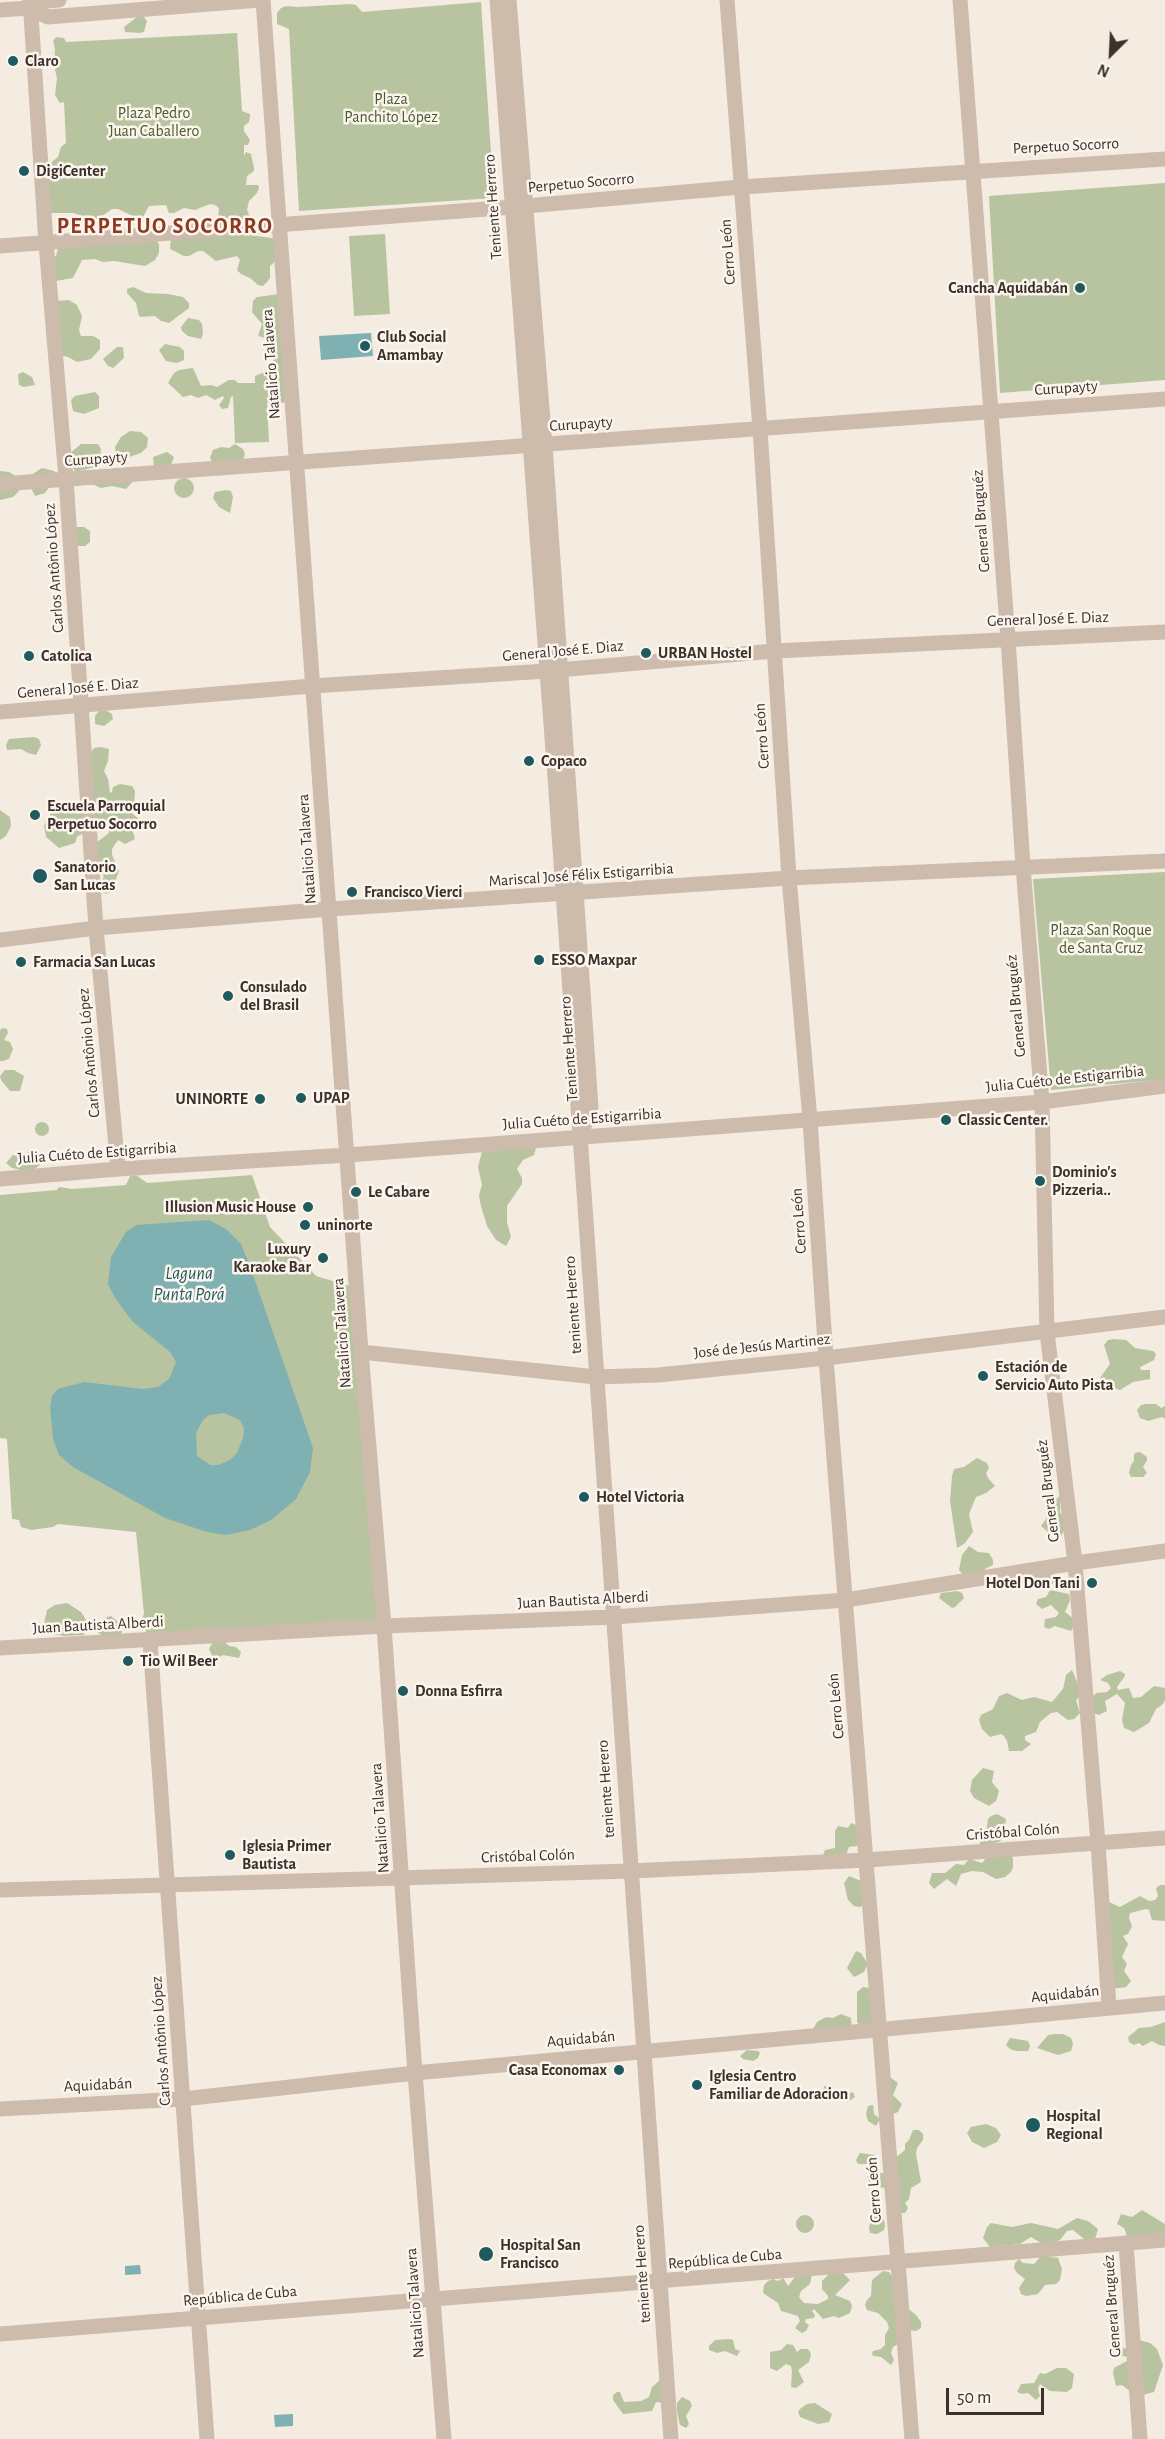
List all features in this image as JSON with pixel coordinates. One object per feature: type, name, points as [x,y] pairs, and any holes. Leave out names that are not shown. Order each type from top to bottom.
[{"type":"street","points":[[0,10],[59,0]]},
{"type":"street","points":[[30,4],[48,17],[262,0]]},
{"type":"street","name":"Natalicio Talavera","points":[[262,0],[361,1352],[384,1626],[415,2073],[444,2439]]},
{"type":"street","name":"Teniente Herrero","points":[[497,0],[510,89]]},
{"type":"street","name":"Teniente Herrero","points":[[510,0],[510,89],[527,322],[529,446],[545,553],[563,790],[580,1137]]},
{"type":"street","name":"Cerro León","points":[[727,0],[760,429],[789,878],[810,1120],[826,1358],[912,2439]]},
{"type":"street","name":"General Bruguéz","points":[[960,0],[1042,1102],[1047,1332],[1075,1563],[1109,2008]]},
{"type":"street","name":"Carlos Antônio López","points":[[30,4],[46,243],[66,479],[96,928],[118,1169]]},
{"type":"street","name":"Perpetuo Socorro","points":[[0,246],[518,207],[741,187],[1165,159]]},
{"type":"street","name":"Teniente Herrero","points":[[527,322],[545,445],[545,553]]},
{"type":"street","name":"Curupayty","points":[[0,484],[1165,399]]},
{"type":"street","name":"General José E. Diaz","points":[[0,712],[774,651],[1165,632]]},
{"type":"street","name":"Mariscal José Félix Estigarribia","points":[[0,940],[96,928],[330,909],[789,878],[1165,861]]},
{"type":"street","name":"Julia Cuéto de Estigarribia","points":[[0,1179],[1042,1102],[1165,1086]]},
{"type":"street","name":"teniente Herero","points":[[580,1137],[671,2439]]},
{"type":"street","name":"José de Jesús Martinez","points":[[361,1352],[596,1377],[658,1375],[826,1358],[1165,1317]]},
{"type":"street","name":"Juan Bautista Alberdi","points":[[0,1648],[384,1626],[613,1617],[846,1600],[1075,1563],[1165,1551]]},
{"type":"street","name":"Carlos Antônio López","points":[[150,1641],[207,2439]]},
{"type":"street","name":"Cristóbal Colón","points":[[0,1890],[630,1871],[867,1860],[1165,1838]]},
{"type":"street","name":"Aquidabán","points":[[0,2109],[183,2099],[415,2073],[1165,2003]]},
{"type":"street","name":"República de Cuba","points":[[0,2334],[1165,2240]]},
{"type":"street","name":"General Bruguéz","points":[[1126,2243],[1140,2439]]},
{"type":"green space","name":"Plaza Panchito López","points":[[481,2],[494,198],[299,211],[289,29],[277,24],[277,13],[281,8],[350,4],[356,5],[362,12]]},
{"type":"green space","points":[[137,17],[144,17],[147,21],[144,32],[125,32],[124,27]]},
{"type":"green space","name":"Plaza Pedro Juan Caballero","points":[[237,33],[242,111],[250,114],[249,122],[244,126],[244,131],[250,140],[248,145],[244,145],[244,156],[246,152],[251,154],[254,168],[254,171],[247,176],[246,185],[258,185],[259,188],[249,201],[247,210],[250,217],[244,223],[250,235],[278,239],[278,259],[270,266],[270,278],[263,286],[237,270],[240,260],[237,256],[216,261],[203,251],[184,256],[170,249],[171,239],[217,229],[219,208],[215,205],[210,204],[195,210],[184,208],[174,213],[169,213],[166,205],[149,206],[143,217],[137,218],[118,209],[112,209],[98,219],[73,213],[50,213],[43,172],[58,157],[61,147],[66,143],[64,102],[60,103],[55,95],[57,65],[54,60],[53,41],[56,37],[64,38],[66,42]]},
{"type":"green space","name":"Cancha Aquidabán","points":[[1165,183],[1165,380],[1000,393],[989,196]]},
{"type":"green space","points":[[385,234],[390,314],[354,316],[349,236]]},
{"type":"green space","points":[[153,237],[159,244],[159,253],[155,260],[145,266],[114,261],[103,262],[95,259],[82,260],[73,278],[56,281],[53,257],[56,256],[58,248]]},
{"type":"green space","points":[[133,287],[146,293],[183,297],[189,303],[189,308],[169,323],[155,316],[141,317],[136,303],[127,293],[127,289]]},
{"type":"green space","points":[[279,294],[289,401],[278,404],[267,402],[269,442],[235,443],[233,396],[228,408],[222,409],[219,405],[223,396],[215,400],[206,395],[198,398],[191,395],[183,397],[168,383],[174,373],[179,370],[193,368],[201,386],[217,387],[229,380],[235,380],[238,383],[255,383],[255,376],[265,372],[275,358],[268,350],[272,340],[258,336],[262,324],[252,312],[253,301],[257,297]]},
{"type":"green space","points":[[69,300],[77,305],[82,316],[79,330],[81,336],[93,336],[100,340],[100,349],[91,359],[77,362],[56,354],[57,301]]},
{"type":"green space","points":[[188,318],[199,320],[202,324],[201,339],[188,336],[182,331],[181,327]]},
{"type":"green space","points":[[165,344],[180,347],[184,351],[184,360],[177,363],[166,361],[159,350]]},
{"type":"green space","points":[[117,347],[123,347],[124,358],[113,368],[108,366],[103,359]]},
{"type":"green space","points":[[23,372],[32,377],[35,385],[24,387],[19,385],[18,374]]},
{"type":"green space","points":[[95,392],[99,396],[99,408],[84,414],[73,411],[71,400],[75,396]]},
{"type":"green space","points":[[130,431],[141,432],[148,438],[147,447],[141,453],[126,458],[120,457],[116,454],[115,447],[121,437]]},
{"type":"green space","points":[[81,444],[98,444],[101,449],[100,457],[95,467],[76,472],[71,466],[70,453]]},
{"type":"green space","points":[[235,444],[243,449],[245,454],[243,460],[214,465],[210,458],[213,450],[221,447],[229,448]]},
{"type":"green space","points":[[167,452],[174,457],[171,465],[154,468],[153,457]]},
{"type":"green space","points":[[42,468],[54,471],[58,475],[45,493],[35,496],[31,488],[31,475]]},
{"type":"green space","points":[[0,471],[9,472],[17,477],[19,491],[13,497],[0,500]]},
{"type":"green space","points":[[184,478],[191,481],[194,488],[191,495],[184,498],[177,495],[174,488],[177,481]]},
{"type":"green space","points":[[133,481],[126,489],[112,486],[101,488],[92,484]]},
{"type":"green space","points":[[231,491],[233,497],[230,513],[219,507],[213,498],[215,492]]},
{"type":"green space","points":[[76,527],[84,527],[90,531],[90,542],[85,546],[75,546]]},
{"type":"green space","points":[[99,711],[107,711],[112,714],[113,719],[104,726],[95,724],[95,716]]},
{"type":"green space","points":[[34,737],[39,739],[41,745],[36,755],[21,749],[7,750],[6,745],[9,739]]},
{"type":"green space","points":[[94,748],[109,749],[104,771],[110,793],[113,787],[120,784],[132,786],[135,791],[134,806],[129,811],[138,818],[138,824],[132,829],[135,839],[125,844],[118,840],[112,849],[112,855],[119,871],[111,892],[106,894],[101,891],[100,886],[104,876],[96,869],[96,843],[109,833],[106,822],[96,819],[86,831],[77,837],[75,843],[59,848],[46,837],[44,826],[52,811],[56,809],[68,809],[78,814],[81,810],[91,753]]},
{"type":"green space","points":[[0,810],[10,817],[11,826],[6,836],[0,840]]},
{"type":"green space","name":"Plaza San Roque de Santa Cruz","points":[[1165,872],[1165,1079],[1051,1090],[1033,879]]},
{"type":"green space","points":[[7,1029],[8,1033],[4,1040],[10,1042],[13,1049],[9,1059],[0,1061],[0,1030]]},
{"type":"green space","points":[[5,1070],[14,1070],[24,1076],[20,1091],[10,1091],[1,1080],[0,1076]]},
{"type":"green space","points":[[39,1122],[45,1122],[49,1129],[45,1136],[39,1136],[35,1132],[35,1126]]},
{"type":"green space","points":[[537,1145],[534,1155],[523,1160],[517,1169],[522,1178],[522,1184],[507,1206],[507,1222],[511,1237],[506,1246],[496,1240],[487,1226],[481,1206],[479,1195],[482,1185],[478,1167],[483,1148]]},
{"type":"green space","points":[[31,1151],[40,1158],[41,1164],[31,1172],[12,1168],[6,1163],[13,1155],[20,1156]]},
{"type":"green space","points":[[136,1175],[147,1183],[252,1175],[270,1227],[316,1276],[353,1287],[380,1623],[146,1636],[145,1623],[141,1621],[144,1614],[136,1532],[58,1524],[53,1527],[31,1530],[21,1527],[19,1520],[12,1519],[7,1439],[0,1438],[0,1195],[57,1190],[59,1187],[72,1189],[126,1185],[130,1176]]},
{"type":"green space","points":[[1108,1340],[1126,1340],[1135,1348],[1153,1351],[1156,1354],[1154,1360],[1140,1367],[1141,1370],[1150,1370],[1150,1379],[1133,1382],[1120,1390],[1102,1384],[1100,1378],[1110,1364],[1104,1345]]},
{"type":"green space","points":[[1156,1404],[1161,1408],[1165,1406],[1165,1419],[1162,1417],[1148,1421],[1140,1418],[1137,1410],[1141,1405]]},
{"type":"green space","points":[[1140,1452],[1147,1457],[1143,1467],[1147,1473],[1143,1477],[1131,1477],[1129,1473],[1134,1455]]},
{"type":"green space","points":[[977,1458],[987,1463],[989,1468],[986,1473],[995,1486],[976,1497],[969,1514],[973,1532],[964,1544],[957,1548],[950,1501],[952,1476],[954,1469],[964,1467]]},
{"type":"green space","points":[[1060,1496],[1060,1513],[1065,1518],[1066,1528],[1061,1536],[1055,1538],[1041,1526],[1048,1516],[1053,1501]]},
{"type":"green space","points":[[969,1546],[978,1552],[989,1553],[993,1560],[993,1565],[985,1569],[980,1576],[963,1575],[959,1570],[962,1555]]},
{"type":"green space","points":[[1054,1574],[1057,1581],[1052,1584],[1021,1590],[1015,1588],[1019,1581],[1026,1580],[1028,1577]]},
{"type":"green space","points":[[1050,1590],[1069,1594],[1070,1600],[1065,1612],[1074,1619],[1071,1631],[1055,1626],[1049,1629],[1044,1627],[1045,1619],[1056,1617],[1059,1613],[1051,1605],[1042,1609],[1036,1604],[1038,1599],[1046,1597]]},
{"type":"green space","points":[[957,1591],[962,1593],[964,1598],[955,1607],[952,1608],[939,1598],[941,1593]]},
{"type":"green space","points":[[67,1603],[81,1612],[86,1620],[84,1635],[50,1634],[44,1624],[47,1610],[55,1605]]},
{"type":"green space","points":[[111,1616],[118,1622],[122,1632],[118,1638],[104,1637],[95,1630],[104,1618]]},
{"type":"green space","points":[[214,1640],[223,1640],[229,1646],[236,1647],[241,1652],[239,1658],[223,1655],[216,1659],[213,1657],[209,1649]]},
{"type":"green space","points":[[1072,1670],[1082,1694],[1076,1700],[1080,1713],[1074,1719],[1068,1720],[1057,1712],[1051,1713],[1040,1722],[1036,1732],[1025,1736],[1025,1740],[1031,1744],[1022,1751],[1009,1751],[1004,1736],[1001,1734],[990,1737],[982,1729],[979,1720],[981,1715],[993,1709],[999,1696],[1007,1693],[1022,1700],[1034,1697],[1052,1702],[1063,1689],[1066,1675]]},
{"type":"green space","points":[[1120,1671],[1125,1676],[1117,1687],[1118,1690],[1129,1688],[1133,1698],[1141,1697],[1154,1686],[1165,1688],[1163,1704],[1156,1709],[1149,1723],[1134,1732],[1124,1728],[1122,1720],[1125,1703],[1117,1694],[1105,1701],[1107,1711],[1099,1715],[1091,1712],[1090,1698],[1097,1693],[1107,1692],[1111,1688],[1108,1683],[1100,1680]]},
{"type":"green space","points":[[983,1768],[994,1771],[992,1782],[999,1791],[996,1801],[989,1806],[974,1798],[970,1791],[972,1780]]},
{"type":"green space","points":[[997,1814],[1006,1819],[1005,1826],[1008,1834],[999,1842],[980,1846],[980,1839],[986,1832],[988,1819]]},
{"type":"green space","points":[[851,1823],[856,1825],[859,1840],[857,1846],[849,1847],[846,1855],[823,1855],[825,1850],[835,1848],[835,1831],[838,1826],[848,1828]]},
{"type":"green space","points":[[1011,1854],[1013,1867],[1005,1877],[996,1879],[983,1872],[972,1871],[961,1874],[956,1886],[947,1879],[934,1889],[929,1883],[932,1873],[945,1873],[956,1864],[964,1865],[969,1859],[982,1863],[986,1858]]},
{"type":"green space","points":[[849,1876],[861,1881],[865,1904],[860,1907],[854,1906],[848,1900],[844,1883]]},
{"type":"green space","points":[[1165,1885],[1165,1921],[1152,1920],[1149,1910],[1146,1909],[1130,1913],[1132,1926],[1128,1934],[1123,1936],[1128,1944],[1122,1957],[1127,1964],[1124,1971],[1131,1981],[1126,1987],[1112,1989],[1098,1954],[1107,1901],[1120,1907],[1140,1896],[1149,1901],[1155,1900],[1158,1896],[1156,1888]]},
{"type":"green space","points":[[856,1951],[861,1953],[868,1964],[864,1972],[854,1977],[847,1968]]},
{"type":"green space","points":[[863,1987],[869,1988],[874,2026],[861,2027],[857,2022],[857,1992]]},
{"type":"green space","points":[[841,2014],[851,2018],[852,2029],[813,2029],[817,2022],[826,2017],[833,2018]]},
{"type":"green space","points":[[1165,2022],[1165,2046],[1152,2041],[1143,2046],[1129,2042],[1128,2037],[1139,2028]]},
{"type":"green space","points":[[1063,2034],[1071,2038],[1073,2044],[1071,2051],[1058,2055],[1037,2048],[1048,2035]]},
{"type":"green space","points":[[1010,2038],[1028,2041],[1030,2046],[1028,2051],[1010,2049],[1006,2045]]},
{"type":"green space","points":[[747,2050],[758,2051],[760,2053],[758,2058],[753,2061],[743,2059],[740,2056]]},
{"type":"green space","points":[[887,2075],[898,2083],[893,2095],[902,2104],[898,2112],[893,2114]]},
{"type":"green space","points":[[824,2086],[829,2087],[833,2094],[841,2092],[844,2095],[853,2092],[855,2097],[848,2102],[832,2099],[823,2092]]},
{"type":"green space","points":[[873,2105],[874,2114],[880,2119],[876,2126],[868,2121],[866,2114],[868,2106]]},
{"type":"green space","points":[[986,2124],[996,2128],[1001,2135],[997,2142],[984,2148],[972,2142],[967,2133],[971,2127]]},
{"type":"green space","points":[[913,2130],[919,2130],[923,2134],[923,2140],[916,2154],[921,2182],[911,2188],[909,2199],[905,2203],[908,2208],[905,2213],[900,2213],[899,2181],[894,2159],[905,2150],[905,2144]]},
{"type":"green space","points":[[860,2153],[875,2155],[873,2164],[858,2164],[856,2160]]},
{"type":"green space","points":[[886,2174],[886,2188],[871,2186],[867,2176]]},
{"type":"green space","points":[[1142,2210],[1165,2224],[1165,2235],[1143,2238],[1135,2235],[1127,2236],[1124,2228],[1117,2224],[1121,2214],[1132,2217]]},
{"type":"green space","points":[[881,2212],[885,2224],[884,2230],[877,2234],[870,2233],[873,2213]]},
{"type":"green space","points":[[805,2215],[811,2218],[814,2224],[811,2230],[805,2233],[799,2230],[796,2224],[799,2218]]},
{"type":"green space","points":[[1077,2218],[1088,2221],[1098,2229],[1095,2239],[1084,2239],[1073,2230],[1067,2231],[1060,2240],[1054,2242],[1041,2243],[1031,2237],[1020,2244],[990,2247],[983,2238],[991,2223],[1012,2227],[1031,2223],[1058,2229]]},
{"type":"green space","points":[[1041,2256],[1058,2258],[1062,2269],[1060,2280],[1056,2284],[1045,2285],[1038,2294],[1026,2296],[1021,2294],[1019,2288],[1025,2279],[1017,2273],[1014,2268],[1015,2263],[1019,2259],[1023,2263],[1034,2264]]},
{"type":"green space","points":[[840,2270],[850,2280],[835,2295],[850,2301],[852,2306],[850,2313],[839,2318],[834,2316],[823,2319],[814,2309],[812,2311],[814,2318],[806,2319],[805,2322],[809,2325],[802,2333],[795,2328],[800,2321],[798,2316],[781,2311],[778,2303],[763,2293],[764,2285],[773,2279],[778,2281],[783,2278],[788,2286],[795,2277],[812,2274],[810,2284],[801,2291],[799,2297],[804,2303],[818,2304],[828,2299],[822,2289],[822,2281],[830,2273]]},
{"type":"green space","points":[[883,2271],[889,2272],[894,2279],[893,2297],[916,2315],[921,2322],[921,2328],[916,2331],[897,2329],[898,2344],[893,2347],[891,2353],[894,2360],[891,2365],[881,2357],[873,2356],[872,2353],[885,2345],[885,2335],[889,2328],[887,2322],[878,2313],[867,2310],[865,2305],[871,2296],[872,2280]]},
{"type":"green space","points":[[715,2340],[733,2340],[735,2349],[740,2351],[737,2356],[725,2351],[717,2353],[709,2350],[709,2346]]},
{"type":"green space","points":[[1139,2340],[1150,2343],[1157,2349],[1163,2365],[1154,2392],[1135,2395],[1122,2385],[1116,2386],[1113,2373],[1114,2368],[1127,2361],[1128,2357],[1118,2355],[1119,2349],[1128,2348]]},
{"type":"green space","points":[[787,2344],[793,2345],[797,2352],[801,2349],[808,2349],[811,2354],[809,2362],[798,2370],[804,2382],[796,2388],[791,2387],[791,2366],[786,2364],[777,2371],[770,2368],[770,2352],[781,2350]]},
{"type":"green space","points":[[1057,2368],[1066,2368],[1074,2374],[1072,2388],[1067,2392],[1050,2391],[1040,2384],[1038,2389],[1040,2396],[1036,2400],[1028,2393],[1017,2392],[1021,2384],[1034,2383],[1040,2373],[1045,2374]]},
{"type":"green space","points":[[660,2380],[665,2403],[656,2402],[652,2411],[623,2414],[613,2400],[613,2395],[620,2392],[624,2402],[641,2401],[649,2397],[652,2387]]},
{"type":"green space","points":[[682,2397],[690,2401],[692,2406],[686,2416],[689,2424],[686,2428],[680,2425],[677,2412],[677,2403]]},
{"type":"green space","points":[[815,2403],[832,2414],[829,2422],[818,2424],[800,2417],[798,2412],[800,2409],[807,2404]]},
{"type":"water","points":[[371,333],[373,356],[321,360],[319,336]]},
{"type":"water","name":"Laguna Punta Porá","points":[[209,1220],[226,1229],[241,1244],[250,1266],[313,1448],[310,1472],[296,1499],[271,1520],[250,1530],[226,1535],[207,1532],[165,1518],[73,1467],[59,1455],[53,1439],[50,1407],[52,1396],[58,1389],[84,1382],[143,1389],[158,1387],[169,1379],[176,1362],[170,1352],[133,1322],[115,1298],[108,1284],[111,1257],[126,1232],[136,1225]],"holes":[[[224,1413],[240,1420],[244,1429],[243,1438],[237,1453],[230,1460],[218,1465],[210,1465],[197,1456],[196,1433],[203,1420],[209,1415]]]},
{"type":"water","points":[[140,2265],[141,2274],[125,2275],[125,2266]]},
{"type":"water","points":[[293,2414],[293,2426],[275,2427],[274,2415]]},
{"type":"place","name":"Claro","points":[[13,61]]},
{"type":"place","name":"DigiCenter","points":[[24,171]]},
{"type":"place","name":"Cancha Aquidabán","points":[[1080,288]]},
{"type":"place","name":"Club Social Amambay","points":[[365,346]]},
{"type":"place","name":"URBAN Hostel","points":[[646,653]]},
{"type":"place","name":"Catolica","points":[[29,656]]},
{"type":"place","name":"Copaco","points":[[529,761]]},
{"type":"place","name":"Escuela Parroquial Perpetuo Socorro","points":[[35,815]]},
{"type":"place","name":"Sanatorio San Lucas","points":[[40,876]]},
{"type":"place","name":"Francisco Vierci","points":[[352,892]]},
{"type":"place","name":"ESSO Maxpar","points":[[539,960]]},
{"type":"place","name":"Farmacia San Lucas","points":[[21,962]]},
{"type":"place","name":"Consulado del Brasil","points":[[228,996]]},
{"type":"place","name":"UPAP","points":[[301,1098]]},
{"type":"place","name":"UNINORTE","points":[[260,1099]]},
{"type":"place","name":"Classic Center.","points":[[946,1120]]},
{"type":"place","name":"Dominio's Pizzeria..","points":[[1040,1181]]},
{"type":"place","name":"Le Cabare","points":[[356,1192]]},
{"type":"place","name":"Illusion Music House","points":[[308,1207]]},
{"type":"place","name":"uninorte","points":[[305,1225]]},
{"type":"place","name":"Luxury Karaoke Bar","points":[[323,1258]]},
{"type":"place","name":"Estación de Servicio Auto Pista","points":[[983,1376]]},
{"type":"place","name":"Hotel Victoria","points":[[584,1497]]},
{"type":"place","name":"Hotel Don Tani","points":[[1092,1583]]},
{"type":"place","name":"Tio Wil Beer","points":[[128,1661]]},
{"type":"place","name":"Donna Esfirra","points":[[403,1691]]},
{"type":"place","name":"Iglesia Primer Bautista","points":[[230,1855]]},
{"type":"place","name":"Casa Economax","points":[[619,2070]]},
{"type":"place","name":"Iglesia Centro Familiar de Adoracion","points":[[697,2085]]},
{"type":"place","name":"Hospital Regional","points":[[1033,2125]]},
{"type":"place","name":"Hospital San Francisco","points":[[486,2254]]},
{"type":"district","name":"PERPETUO SOCORRO","points":[[165,226]]}]
